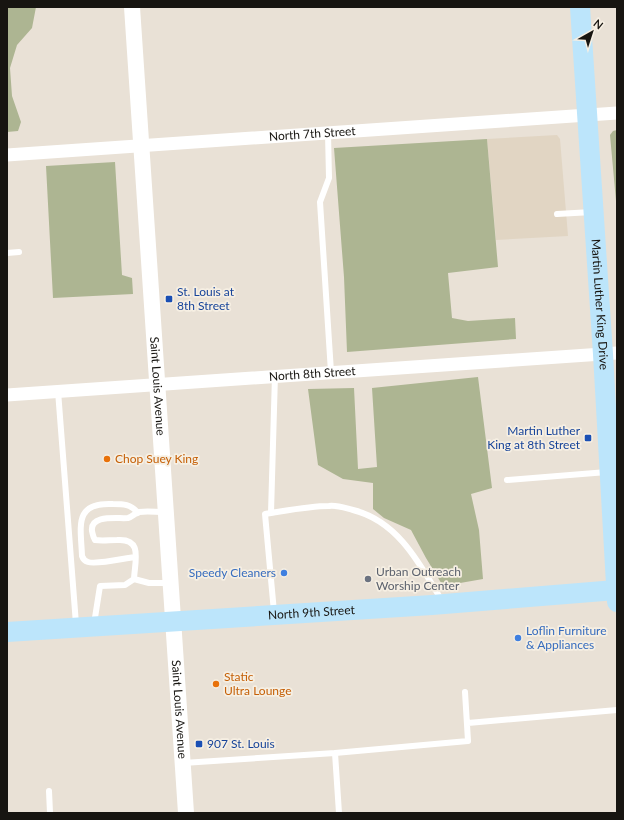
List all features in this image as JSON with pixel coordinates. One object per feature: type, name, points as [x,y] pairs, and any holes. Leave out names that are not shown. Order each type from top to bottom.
[{"type":"main road","name":"Martin Luther King Drive","points":[[580,7],[594,212],[610,353],[610,472],[617,596]]},
{"type":"main road","name":"North 9th Street","points":[[7,632],[443,604],[617,596]]},
{"type":"street","name":"Saint Louis Avenue","points":[[132,7],[186,813]]},
{"type":"street","name":"North 7th Street","points":[[7,155],[617,112]]},
{"type":"street","name":"North 8th Street","points":[[7,395],[610,353]]},
{"type":"lane","points":[[328,133],[329,178],[320,202],[332,372]]},
{"type":"lane","points":[[557,214],[594,212]]},
{"type":"lane","points":[[7,253],[19,252]]},
{"type":"lane","points":[[271,513],[275,376]]},
{"type":"lane","points":[[58,391],[85,627]]},
{"type":"lane","points":[[507,480],[610,472]]},
{"type":"lane","points":[[136,557],[88,563],[83,560],[82,556],[80,524],[86,510],[98,504],[127,505],[133,507],[138,512]]},
{"type":"lane","points":[[274,615],[265,514],[329,506],[342,507],[365,513],[385,525],[402,540],[416,559],[443,604]]},
{"type":"lane","points":[[134,579],[136,549],[133,543],[124,539],[95,540],[93,537],[92,528],[94,523],[98,520],[129,518],[138,512],[166,512]]},
{"type":"lane","points":[[85,627],[100,586],[125,585],[134,579],[149,583],[170,583]]},
{"type":"lane","points":[[183,763],[335,753],[468,741],[465,692]]},
{"type":"lane","points":[[468,723],[617,710]]},
{"type":"lane","points":[[335,753],[339,813]]},
{"type":"lane","points":[[49,791],[50,813]]},
{"type":"shaded area","points":[[557,135],[560,139],[568,236],[496,240],[487,139]]},
{"type":"green space","points":[[7,7],[36,7],[32,28],[17,45],[10,68],[12,96],[21,122],[18,131],[7,132]]},
{"type":"green space","points":[[617,130],[617,212],[610,135],[613,131]]},
{"type":"green space","points":[[487,139],[498,267],[448,273],[452,318],[468,321],[515,318],[516,339],[347,352],[344,277],[334,148]]},
{"type":"green space","points":[[115,162],[122,275],[132,278],[133,294],[53,298],[46,166]]},
{"type":"green space","points":[[478,377],[492,488],[471,494],[479,530],[483,579],[443,586],[411,530],[384,518],[373,509],[373,483],[343,479],[318,465],[308,389],[354,388],[358,469],[377,467],[372,388]]},
{"type":"place","name":"St. Louis at 8th Street","points":[[169,299]]},
{"type":"place","name":"Martin Luther King at 8th Street","points":[[588,438]]},
{"type":"place","name":"Chop Suey King","points":[[107,459]]},
{"type":"place","name":"Speedy Cleaners","points":[[284,573]]},
{"type":"place","name":"Urban Outreach Worship Center","points":[[368,579]]},
{"type":"place","name":"Loflin Furniture & Appliances","points":[[518,638]]},
{"type":"place","name":"Static Ultra Lounge","points":[[216,684]]},
{"type":"place","name":"907 St. Louis","points":[[199,744]]}]
